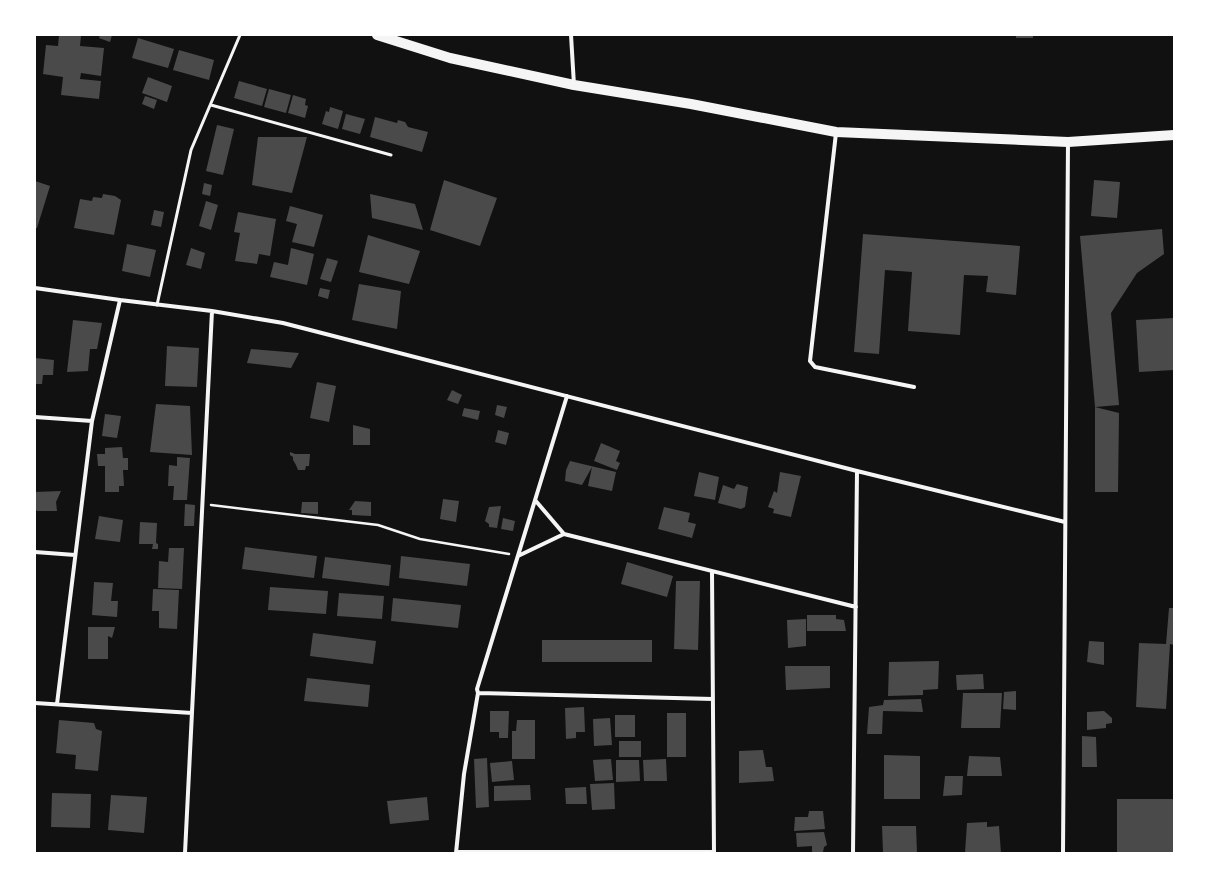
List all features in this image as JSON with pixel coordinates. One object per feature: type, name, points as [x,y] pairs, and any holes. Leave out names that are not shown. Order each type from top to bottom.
[{"type":"main road","points":[[377,35],[450,58],[574,85],[691,104],[836,132],[1068,142],[1174,135]]},
{"type":"street","points":[[571,35],[574,85]]},
{"type":"street","points":[[836,132],[810,361],[815,367],[914,387]]},
{"type":"street","points":[[1063,853],[1068,142]]},
{"type":"street","points":[[35,288],[212,311],[283,323],[857,471],[1065,522]]},
{"type":"street","points":[[57,704],[92,421],[120,300]]},
{"type":"street","points":[[185,853],[212,311]]},
{"type":"street","points":[[567,396],[477,689],[478,693],[464,774],[456,853],[714,852],[712,571]]},
{"type":"street","points":[[35,417],[92,421]]},
{"type":"street","points":[[853,853],[857,471]]},
{"type":"street","points":[[535,500],[564,534],[856,607]]},
{"type":"street","points":[[518,556],[564,534]]},
{"type":"street","points":[[35,552],[75,555]]},
{"type":"street","points":[[478,693],[713,699]]},
{"type":"street","points":[[35,703],[192,713]]},
{"type":"lane","points":[[157,305],[192,150],[240,35]]},
{"type":"lane","points":[[211,105],[391,155]]},
{"type":"path","points":[[202,504],[378,525],[420,539],[518,556]]},
{"type":"building","points":[[59,35],[81,36],[80,46],[104,48],[101,76],[81,73],[80,79],[101,81],[99,99],[61,95],[63,77],[43,74],[46,45],[58,46]]},
{"type":"building","points":[[100,35],[112,35],[110,42],[99,38]]},
{"type":"building","points":[[1016,35],[1033,35],[1033,38],[1016,38]]},
{"type":"building","points":[[138,38],[174,49],[168,68],[132,58]]},
{"type":"building","points":[[179,50],[214,60],[209,80],[173,70]]},
{"type":"building","points":[[148,77],[172,86],[167,102],[142,93]]},
{"type":"building","points":[[239,81],[267,89],[262,106],[234,98]]},
{"type":"building","points":[[269,89],[291,95],[286,113],[264,107]]},
{"type":"building","points":[[293,95],[306,99],[305,105],[308,106],[305,118],[288,113]]},
{"type":"building","points":[[145,96],[157,100],[154,109],[142,104]]},
{"type":"building","points":[[330,107],[343,111],[338,129],[322,124],[326,111],[329,112]]},
{"type":"building","points":[[346,114],[365,119],[360,134],[342,129]]},
{"type":"building","points":[[375,117],[397,123],[398,120],[405,122],[408,127],[428,132],[422,152],[370,137]]},
{"type":"building","points":[[217,125],[234,129],[223,175],[206,171]]},
{"type":"building","points":[[258,137],[307,137],[292,193],[252,185]]},
{"type":"building","points":[[444,180],[497,198],[480,246],[430,230]]},
{"type":"building","points":[[1094,180],[1120,182],[1117,218],[1091,216]]},
{"type":"building","points":[[35,181],[50,186],[37,228],[35,228]]},
{"type":"building","points":[[204,183],[212,185],[210,196],[202,194]]},
{"type":"building","points":[[103,194],[115,196],[121,200],[114,235],[74,228],[80,199],[92,201],[93,197],[102,198]]},
{"type":"building","points":[[370,194],[415,204],[423,230],[372,218]]},
{"type":"building","points":[[206,201],[218,205],[211,230],[199,226]]},
{"type":"building","points":[[290,206],[323,215],[314,247],[292,242],[297,224],[286,221]]},
{"type":"building","points":[[154,210],[164,212],[161,227],[151,225]]},
{"type":"building","points":[[238,212],[276,219],[270,256],[259,254],[257,264],[235,261],[240,233],[234,232]]},
{"type":"building","points":[[1162,229],[1164,254],[1137,273],[1111,313],[1119,405],[1095,407],[1080,236]]},
{"type":"building","points":[[863,234],[1020,246],[1016,295],[986,292],[988,276],[964,275],[960,335],[908,331],[912,272],[885,270],[879,354],[854,352]]},
{"type":"building","points":[[368,235],[420,251],[409,284],[359,272]]},
{"type":"building","points":[[127,244],[156,250],[150,277],[122,271]]},
{"type":"building","points":[[191,248],[205,253],[201,269],[186,265]]},
{"type":"building","points":[[291,248],[314,254],[307,285],[270,277],[274,262],[288,265]]},
{"type":"building","points":[[327,258],[338,261],[331,282],[320,279]]},
{"type":"building","points":[[359,284],[401,291],[397,329],[352,320]]},
{"type":"building","points":[[320,288],[330,290],[328,299],[318,296]]},
{"type":"building","points":[[1174,318],[1174,370],[1139,372],[1136,320]]},
{"type":"building","points":[[73,320],[102,323],[97,349],[90,349],[88,371],[67,372]]},
{"type":"building","points":[[167,346],[199,348],[197,387],[165,386]]},
{"type":"building","points":[[251,349],[299,353],[291,368],[247,363]]},
{"type":"building","points":[[35,358],[54,360],[53,375],[43,375],[42,384],[35,384]]},
{"type":"building","points":[[317,382],[336,386],[329,422],[310,418]]},
{"type":"building","points":[[452,390],[462,395],[458,404],[447,400]]},
{"type":"building","points":[[156,404],[190,406],[192,455],[150,452]]},
{"type":"building","points":[[497,405],[507,407],[504,418],[495,415]]},
{"type":"building","points":[[1095,407],[1119,413],[1118,492],[1095,492]]},
{"type":"building","points":[[464,408],[480,411],[478,420],[462,416]]},
{"type":"building","points":[[105,414],[121,416],[117,438],[102,436]]},
{"type":"building","points":[[353,425],[370,429],[370,445],[353,445]]},
{"type":"building","points":[[498,430],[509,433],[506,445],[495,442]]},
{"type":"building","points":[[601,443],[620,451],[616,461],[620,463],[617,470],[594,461]]},
{"type":"building","points":[[122,447],[123,458],[128,458],[128,470],[123,470],[124,486],[119,486],[119,492],[105,492],[105,466],[98,466],[97,454],[105,454],[105,448]]},
{"type":"building","points":[[290,452],[295,454],[310,454],[309,466],[306,466],[305,470],[298,470],[293,457],[290,455]]},
{"type":"building","points":[[177,457],[190,458],[187,500],[173,500],[174,486],[168,486],[169,465],[177,466]]},
{"type":"building","points":[[570,461],[616,472],[612,491],[588,486],[592,467],[582,485],[565,481],[566,470]]},
{"type":"building","points":[[699,472],[719,477],[715,500],[694,496]]},
{"type":"building","points":[[780,472],[801,476],[791,517],[773,513],[774,509],[768,507],[774,491],[777,493]]},
{"type":"building","points":[[737,484],[748,487],[745,507],[741,509],[718,503],[723,485],[734,489]]},
{"type":"building","points":[[61,491],[56,502],[57,511],[37,511],[35,509],[35,492]]},
{"type":"building","points":[[443,499],[459,501],[456,522],[440,519]]},
{"type":"building","points":[[355,501],[371,502],[371,516],[352,515],[352,510],[349,510]]},
{"type":"building","points":[[302,502],[318,502],[318,514],[301,513]]},
{"type":"building","points":[[185,504],[195,505],[194,526],[184,526]]},
{"type":"building","points":[[501,506],[497,528],[489,527],[489,524],[485,521],[489,507]]},
{"type":"building","points":[[664,507],[690,513],[688,522],[696,524],[692,538],[658,529]]},
{"type":"building","points":[[99,516],[123,520],[120,542],[95,539]]},
{"type":"building","points":[[503,518],[515,521],[513,531],[501,529]]},
{"type":"building","points":[[140,522],[157,523],[156,543],[158,544],[158,549],[152,549],[153,544],[139,544]]},
{"type":"building","points":[[245,547],[317,556],[314,578],[242,569]]},
{"type":"building","points":[[169,548],[184,548],[182,589],[158,588],[159,561],[168,562]]},
{"type":"building","points":[[401,556],[470,564],[467,586],[399,578]]},
{"type":"building","points":[[325,557],[391,565],[389,586],[322,578]]},
{"type":"building","points":[[627,562],[673,576],[667,597],[621,584]]},
{"type":"building","points":[[676,581],[700,581],[698,650],[674,649]]},
{"type":"building","points":[[94,582],[113,583],[111,601],[118,601],[117,617],[92,615]]},
{"type":"building","points":[[270,587],[328,591],[326,614],[268,610]]},
{"type":"building","points":[[153,589],[179,590],[177,629],[159,628],[159,611],[152,611]]},
{"type":"building","points":[[339,593],[384,596],[382,619],[337,616]]},
{"type":"building","points":[[393,598],[461,605],[458,628],[391,621]]},
{"type":"building","points":[[1169,608],[1174,608],[1174,645],[1170,644],[1166,709],[1136,707],[1139,643],[1166,644]]},
{"type":"building","points":[[807,615],[836,615],[836,619],[844,620],[846,631],[807,631]]},
{"type":"building","points":[[806,619],[806,646],[788,648],[787,620]]},
{"type":"building","points":[[88,627],[115,627],[112,638],[108,636],[108,659],[88,659]]},
{"type":"building","points":[[313,633],[376,641],[373,664],[310,656]]},
{"type":"building","points":[[542,640],[652,640],[652,662],[542,662]]},
{"type":"building","points":[[1089,641],[1104,642],[1104,665],[1087,662]]},
{"type":"building","points":[[939,661],[938,689],[923,690],[923,695],[888,696],[889,662]]},
{"type":"building","points":[[785,666],[830,666],[830,688],[786,690]]},
{"type":"building","points":[[983,674],[984,689],[957,690],[956,675]]},
{"type":"building","points":[[307,678],[370,685],[368,707],[304,701]]},
{"type":"building","points":[[1016,691],[1016,710],[1003,709],[1004,692]]},
{"type":"building","points":[[963,693],[1002,693],[1000,728],[961,728]]},
{"type":"building","points":[[921,699],[923,712],[883,711],[882,734],[867,734],[869,707],[883,705],[884,700]]},
{"type":"building","points":[[584,707],[585,732],[576,732],[576,738],[566,739],[565,708]]},
{"type":"building","points":[[490,711],[509,711],[508,738],[499,738],[499,732],[490,732]]},
{"type":"building","points":[[1104,711],[1112,718],[1112,723],[1106,724],[1106,728],[1087,730],[1087,712]]},
{"type":"building","points":[[667,713],[686,713],[686,757],[667,757]]},
{"type":"building","points":[[615,715],[635,715],[635,737],[615,737]]},
{"type":"building","points":[[610,718],[612,745],[594,746],[593,719]]},
{"type":"building","points":[[59,720],[94,723],[96,729],[102,731],[98,771],[75,769],[76,755],[56,753]]},
{"type":"building","points":[[517,720],[535,720],[535,759],[512,759],[512,731],[516,731]]},
{"type":"building","points":[[1082,736],[1096,737],[1097,767],[1082,767]]},
{"type":"building","points":[[619,741],[641,741],[641,757],[619,757]]},
{"type":"building","points":[[763,750],[766,767],[772,767],[774,781],[739,783],[739,751]]},
{"type":"building","points":[[884,755],[920,756],[920,799],[884,799]]},
{"type":"building","points":[[969,756],[1000,757],[1002,776],[967,776]]},
{"type":"building","points":[[487,758],[489,807],[476,808],[474,759]]},
{"type":"building","points":[[611,759],[613,780],[595,781],[593,760]]},
{"type":"building","points":[[666,759],[667,781],[644,781],[643,760]]},
{"type":"building","points":[[616,760],[639,760],[640,781],[616,782]]},
{"type":"building","points":[[512,761],[514,780],[492,782],[490,763]]},
{"type":"building","points":[[945,776],[963,776],[962,795],[943,796]]},
{"type":"building","points":[[614,783],[615,809],[592,810],[590,784]]},
{"type":"building","points":[[530,785],[531,800],[494,801],[494,786]]},
{"type":"building","points":[[586,787],[587,804],[566,804],[565,788]]},
{"type":"building","points":[[52,793],[91,794],[90,828],[51,827]]},
{"type":"building","points":[[111,795],[147,797],[144,833],[108,830]]},
{"type":"building","points":[[427,797],[429,820],[390,824],[387,801]]},
{"type":"building","points":[[1117,799],[1174,799],[1174,853],[1117,853]]},
{"type":"building","points":[[809,811],[823,811],[825,829],[794,831],[795,817],[808,817]]},
{"type":"building","points":[[987,822],[987,827],[999,826],[1001,853],[965,853],[967,823]]},
{"type":"building","points":[[882,826],[916,826],[917,853],[883,853]]},
{"type":"building","points":[[824,832],[827,845],[824,847],[823,852],[812,852],[812,846],[797,847],[796,833]]}]
